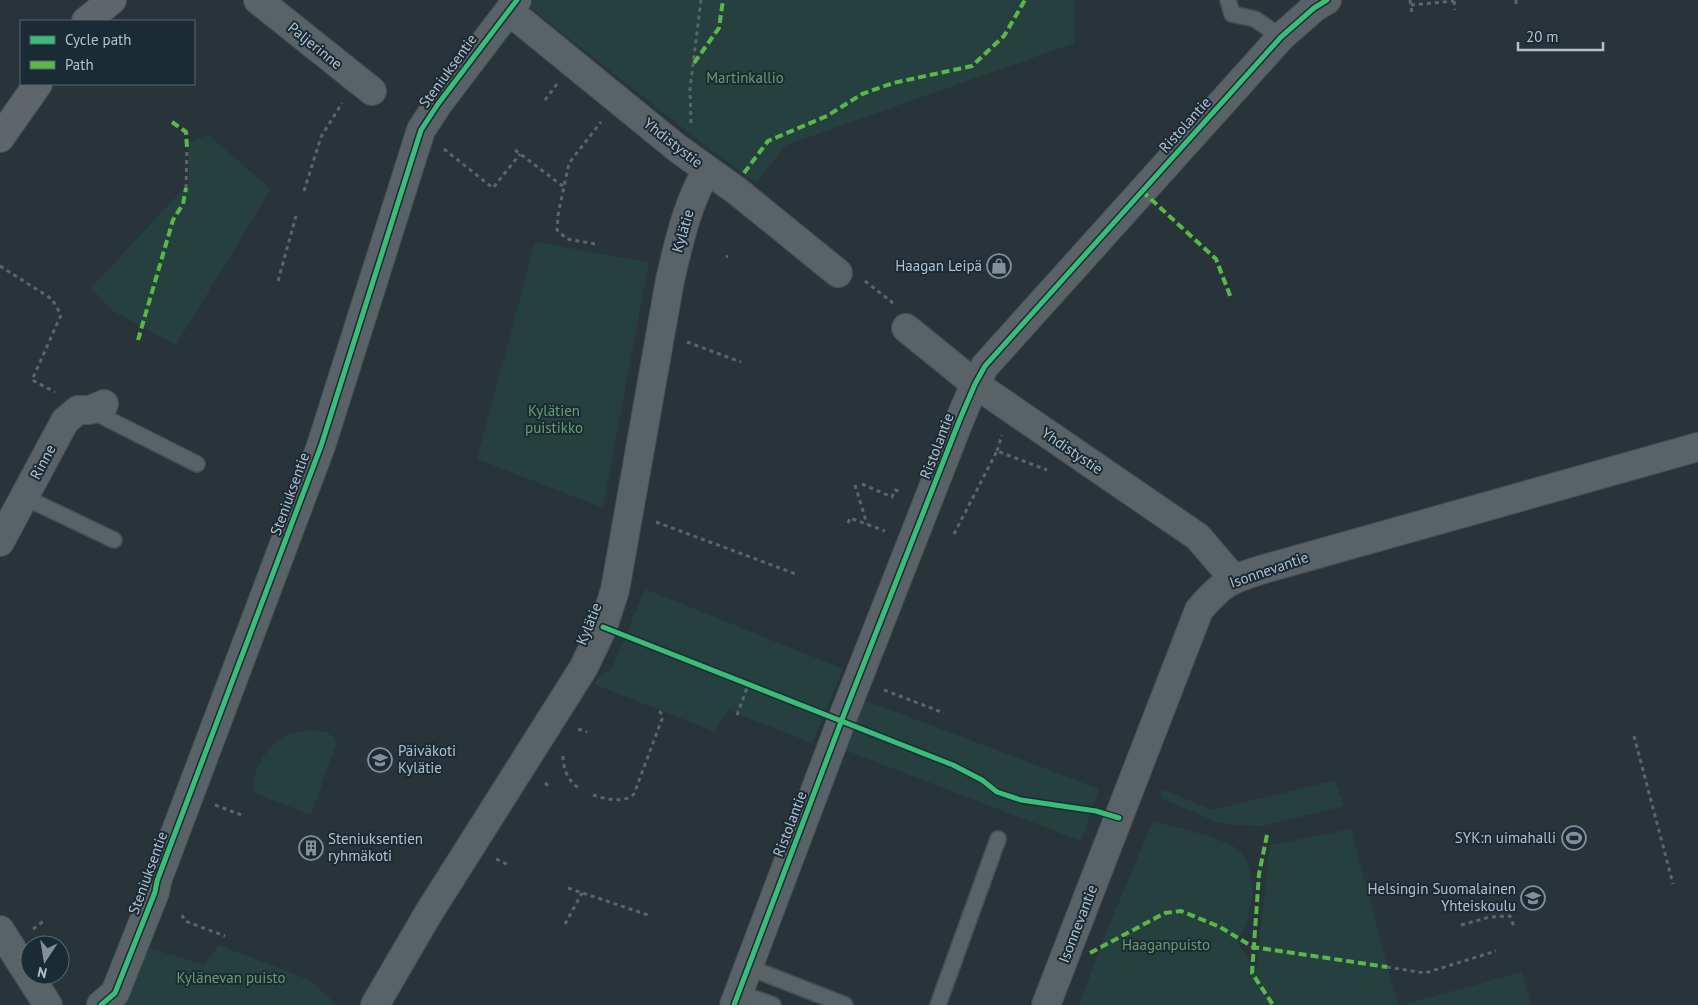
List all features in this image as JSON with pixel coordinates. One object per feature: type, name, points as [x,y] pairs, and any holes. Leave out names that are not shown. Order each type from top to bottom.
[{"type":"main road","points":[[79,20],[85,0]]},
{"type":"main road","points":[[87,20],[112,0]]},
{"type":"main road","points":[[0,138],[37,85]]},
{"type":"street","name":"Paljerinne","points":[[258,0],[364,86]]},
{"type":"street","name":"Ristolantie","points":[[736,999],[858,680],[975,384],[985,366],[1282,37],[1314,8],[1327,0]]},
{"type":"street","name":"Yhdistystie","points":[[513,6],[707,170],[849,274]]},
{"type":"street","name":"Steniuksentie","points":[[101,1005],[116,993],[151,905],[156,881],[296,514],[342,384],[422,130],[438,104],[513,6]]},
{"type":"street","name":"Kylätie","points":[[375,1005],[428,914],[584,666],[603,627],[615,590],[661,332],[682,231],[695,190],[707,170]]},
{"type":"street","name":"Yhdistystie","points":[[902,317],[975,384],[1198,537],[1234,578]]},
{"type":"street","name":"Rinne","points":[[0,542],[64,422],[78,410],[97,407]]},
{"type":"street","name":"Isonnevantie","points":[[1046,1005],[1199,610],[1217,589],[1234,578],[1370,538],[1698,447]]},
{"type":"street","points":[[0,930],[48,1005]]},
{"type":"lane","points":[[1228,0],[1232,14],[1255,19],[1282,37]]},
{"type":"lane","points":[[97,407],[197,464]]},
{"type":"lane","points":[[24,496],[114,540]]},
{"type":"lane","points":[[938,1005],[998,839]]},
{"type":"lane","points":[[748,967],[844,1005]]},
{"type":"lane","points":[[736,999],[773,1005]]},
{"type":"path","points":[[690,127],[693,120],[690,89],[701,0]]},
{"type":"path","points":[[1516,0],[1516,5]]},
{"type":"path","points":[[1412,13],[1410,2],[1454,1],[1455,10]]},
{"type":"path","points":[[545,100],[562,78]]},
{"type":"path","points":[[304,191],[321,137],[364,86]]},
{"type":"path","points":[[595,244],[567,239],[557,230],[569,163],[607,115]]},
{"type":"path","points":[[447,142],[443,148],[493,188],[520,154]]},
{"type":"path","points":[[186,188],[187,148]]},
{"type":"path","points":[[515,150],[564,187]]},
{"type":"path","points":[[278,280],[296,216]]},
{"type":"path","points":[[0,266],[52,299],[61,315],[32,380],[61,394]]},
{"type":"path","points":[[849,274],[902,317]]},
{"type":"path","points":[[661,332],[741,362]]},
{"type":"path","points":[[954,534],[997,451],[1003,433]]},
{"type":"path","points":[[997,451],[1052,472]]},
{"type":"path","points":[[862,484],[892,497],[895,490],[904,493]]},
{"type":"path","points":[[855,485],[868,525]]},
{"type":"path","points":[[629,512],[796,574]]},
{"type":"path","points":[[848,523],[850,518],[890,533]]},
{"type":"path","points":[[858,680],[944,713]]},
{"type":"path","points":[[739,682],[757,689]]},
{"type":"path","points":[[737,715],[748,685]]},
{"type":"path","points":[[593,795],[614,800],[624,800],[634,794],[662,719],[662,714],[657,709]]},
{"type":"path","points":[[1634,736],[1673,884]]},
{"type":"path","points":[[563,750],[567,775],[573,785],[581,790]]},
{"type":"path","points":[[568,888],[651,916]]},
{"type":"path","points":[[565,924],[582,893]]},
{"type":"path","points":[[182,915],[185,920],[225,936]]},
{"type":"path","points":[[1461,925],[1490,917],[1510,916],[1514,928]]},
{"type":"path","points":[[38,925],[45,920]]},
{"type":"path","points":[[1387,966],[1425,973],[1496,951]]},
{"type":"green space","name":"Martinkallio","points":[[534,0],[1075,0],[1075,43],[786,145],[756,183],[529,7]]},
{"type":"green space","points":[[208,135],[271,189],[176,345],[113,311],[91,288],[189,183],[189,142]]},
{"type":"green space","name":"Kylätien puistikko","points":[[535,242],[649,262],[603,508],[477,459]]},
{"type":"green space","points":[[645,589],[843,669],[812,743],[728,710],[715,732],[594,684],[602,673],[611,671]]},
{"type":"green space","points":[[864,700],[1099,789],[1081,841],[845,750]]},
{"type":"green space","points":[[309,730],[325,732],[334,737],[336,744],[311,815],[257,794],[253,790],[255,775],[261,760],[271,747],[286,736]]},
{"type":"green space","points":[[1335,780],[1344,806],[1263,826],[1231,825],[1217,822],[1161,798],[1161,789],[1213,810]]},
{"type":"green space","name":"Haaganpuisto","points":[[1153,821],[1221,840],[1237,849],[1245,859],[1250,870],[1252,895],[1247,920],[1237,942],[1256,970],[1270,845],[1351,829],[1398,1005],[1079,1005],[1105,935]]},
{"type":"green space","name":"Kylänevan puisto","points":[[219,945],[309,980],[337,1005],[118,1005],[149,948],[204,965]]},
{"type":"green space","points":[[1522,972],[1531,1005],[1402,1005]]},
{"type":"marked path","points":[[694,63],[719,28],[723,0]]},
{"type":"marked path","points":[[744,173],[768,141],[827,116],[862,94],[893,83],[972,66],[1004,36],[1025,0]]},
{"type":"marked path","points":[[172,122],[186,132],[187,148]]},
{"type":"marked path","points":[[138,340],[173,220],[183,204],[186,188]]},
{"type":"marked path","points":[[1142,191],[1216,259],[1231,298]]},
{"type":"marked path","points":[[1267,835],[1259,874],[1252,973],[1273,1005]]},
{"type":"marked path","points":[[1090,953],[1165,913],[1181,911],[1220,927],[1253,947],[1387,967]]},
{"type":"cycle path","points":[[101,1005],[115,993],[155,892],[157,881],[321,446],[421,130],[438,104],[517,0]]},
{"type":"cycle path","points":[[734,1005],[841,722],[960,419],[985,366],[1281,37],[1314,8],[1327,0]]},
{"type":"cycle path","points":[[603,627],[953,765],[982,780],[997,792],[1021,800],[1096,811],[1119,818]]},
{"type":"place","name":"Haagan Leipä","points":[[999,266]]},
{"type":"place","name":"Päiväkoti Kylätie","points":[[380,760]]},
{"type":"place","name":"SYK:n uimahalli","points":[[1574,838]]},
{"type":"place","name":"Steniuksentien ryhmäkoti","points":[[311,848]]},
{"type":"place","name":"Helsingin Suomalainen Yhteiskoulu","points":[[1533,898]]}]
